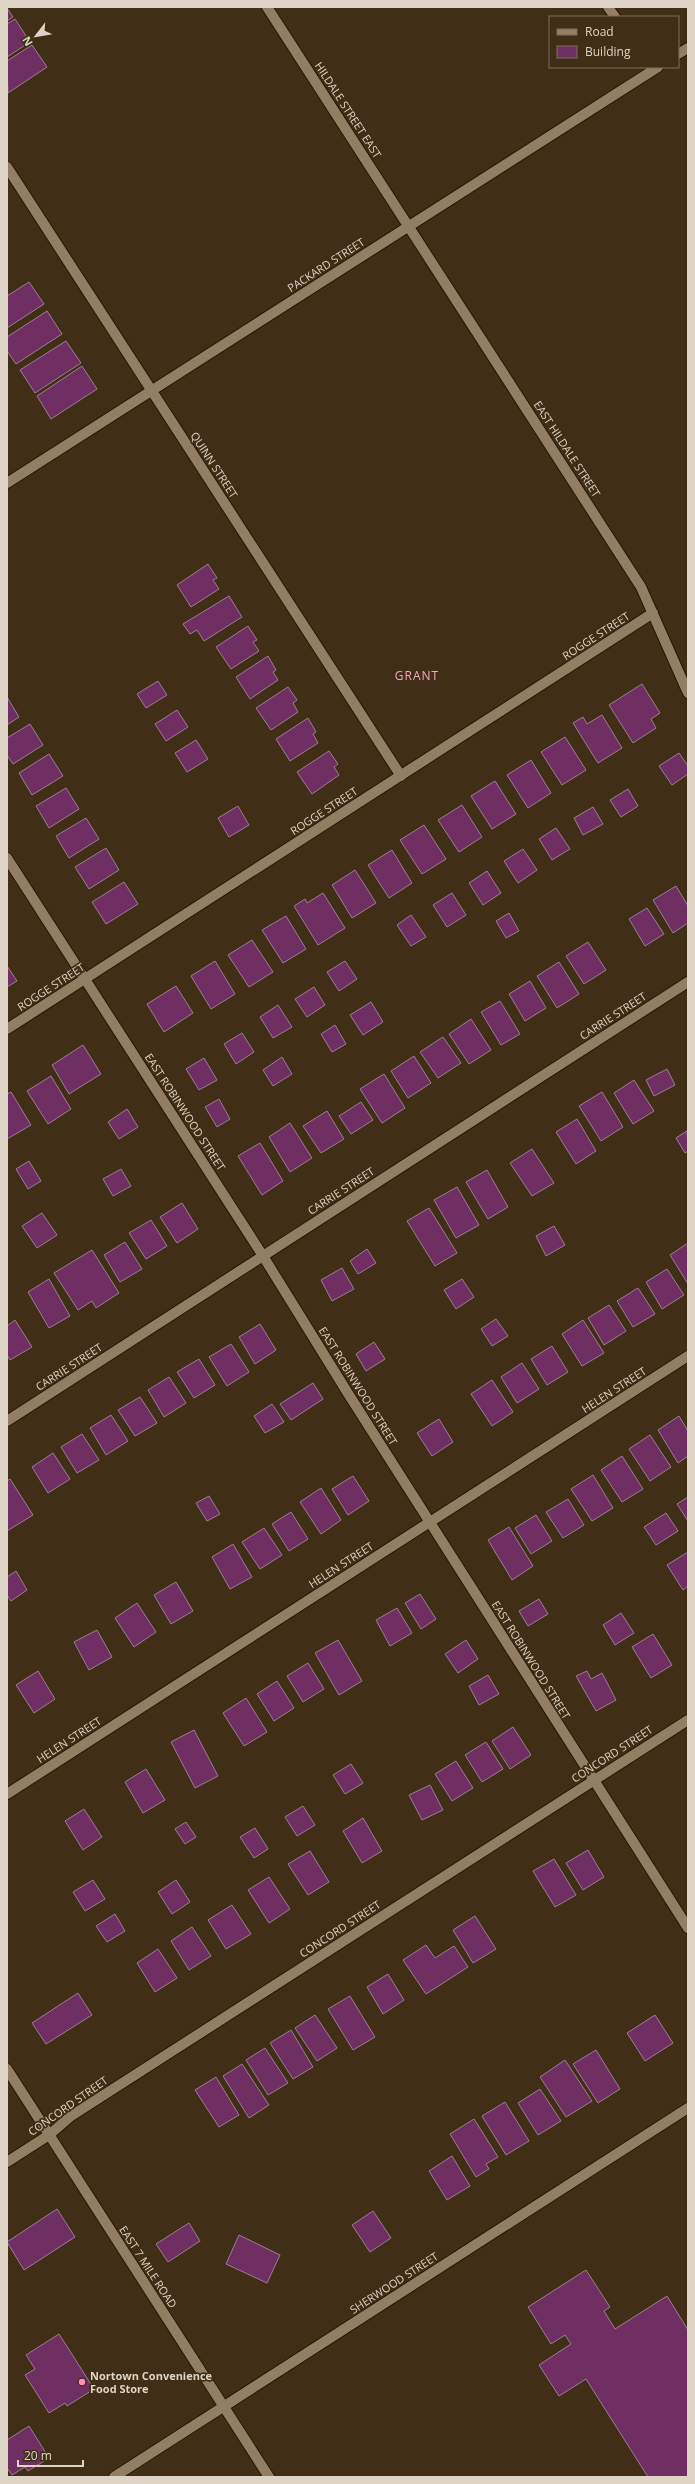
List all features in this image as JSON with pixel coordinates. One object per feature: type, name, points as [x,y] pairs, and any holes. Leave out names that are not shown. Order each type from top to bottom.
[{"type":"street","name":"HILDALE STREET EAST","points":[[267,7],[408,226]]},
{"type":"street","points":[[608,7],[614,16]]},
{"type":"street","points":[[679,53],[688,48]]},
{"type":"street","name":"PACKARD STREET","points":[[7,483],[652,69]]},
{"type":"street","name":"QUINN STREET","points":[[7,167],[401,776]]},
{"type":"street","name":"EAST HILDALE STREET","points":[[408,226],[641,587],[688,693]]},
{"type":"street","name":"ROGGE STREET","points":[[7,1029],[653,613]]},
{"type":"street","name":"EAST ROBINWOOD STREET","points":[[7,858],[263,1256],[430,1523],[688,1928]]},
{"type":"street","name":"CARRIE STREET","points":[[7,1421],[688,982]]},
{"type":"street","name":"HELEN STREET","points":[[7,1794],[688,1356]]},
{"type":"street","name":"CONCORD STREET","points":[[7,2162],[49,2135],[71,2116],[688,1720]]},
{"type":"street","name":"EAST 7 MILE ROAD","points":[[7,2069],[269,2477]]},
{"type":"street","name":"SHERWOOD STREET","points":[[114,2477],[688,2108]]},
{"type":"building","points":[[7,8],[13,17],[7,21]]},
{"type":"building","points":[[15,19],[30,42],[7,57],[7,24]]},
{"type":"building","points":[[32,45],[47,67],[8,93],[7,61]]},
{"type":"building","points":[[29,282],[44,304],[7,328],[7,296]]},
{"type":"building","points":[[47,311],[62,334],[16,364],[7,351],[7,337]]},
{"type":"building","points":[[66,341],[81,363],[35,393],[20,370]]},
{"type":"building","points":[[82,366],[97,389],[51,419],[37,396]]},
{"type":"building","points":[[208,564],[217,578],[213,580],[219,589],[191,607],[177,585]]},
{"type":"building","points":[[229,596],[242,617],[204,641],[197,630],[190,634],[183,624]]},
{"type":"building","points":[[248,626],[257,640],[253,642],[259,651],[231,669],[216,647]]},
{"type":"building","points":[[268,656],[276,670],[273,672],[278,680],[250,699],[236,677]]},
{"type":"building","points":[[158,681],[167,695],[146,708],[137,694]]},
{"type":"building","points":[[642,684],[660,713],[651,719],[656,728],[633,743],[609,705]]},
{"type":"building","points":[[288,687],[297,700],[293,703],[298,712],[271,730],[256,708]]},
{"type":"building","points":[[7,697],[19,717],[7,725]]},
{"type":"building","points":[[177,710],[188,727],[166,741],[155,724]]},
{"type":"building","points":[[602,715],[622,748],[598,763],[573,723],[583,717],[587,724]]},
{"type":"building","points":[[308,718],[316,732],[313,734],[318,743],[290,761],[276,739]]},
{"type":"building","points":[[30,724],[43,745],[13,764],[7,755],[7,738]]},
{"type":"building","points":[[565,737],[586,770],[562,785],[541,752]]},
{"type":"building","points":[[196,740],[208,759],[187,772],[175,753]]},
{"type":"building","points":[[329,751],[338,764],[334,767],[339,775],[312,794],[297,772]]},
{"type":"building","points":[[679,753],[688,766],[688,774],[672,785],[659,766]]},
{"type":"building","points":[[49,754],[63,776],[32,795],[19,773]]},
{"type":"building","points":[[531,760],[551,793],[528,808],[507,775]]},
{"type":"building","points":[[495,781],[516,814],[492,829],[471,796]]},
{"type":"building","points":[[66,788],[79,809],[49,828],[36,806]]},
{"type":"building","points":[[628,789],[638,806],[621,817],[610,800]]},
{"type":"building","points":[[462,805],[482,837],[459,852],[438,820]]},
{"type":"building","points":[[238,806],[249,825],[229,837],[218,818]]},
{"type":"building","points":[[593,807],[603,824],[583,835],[574,818]]},
{"type":"building","points":[[86,818],[99,839],[69,858],[56,836]]},
{"type":"building","points":[[424,825],[446,859],[422,874],[400,840]]},
{"type":"building","points":[[556,828],[570,849],[552,860],[539,839]]},
{"type":"building","points":[[106,848],[119,870],[89,889],[75,867]]},
{"type":"building","points":[[523,849],[537,870],[518,883],[504,861]]},
{"type":"building","points":[[392,850],[412,883],[389,898],[368,865]]},
{"type":"building","points":[[355,870],[376,903],[352,918],[332,885]]},
{"type":"building","points":[[487,871],[501,893],[483,905],[469,883]]},
{"type":"building","points":[[124,882],[138,904],[106,924],[92,902]]},
{"type":"building","points":[[676,886],[688,906],[688,923],[673,933],[653,900]]},
{"type":"building","points":[[323,893],[345,928],[318,945],[294,906],[305,899],[307,903]]},
{"type":"building","points":[[452,893],[466,915],[447,927],[433,905]]},
{"type":"building","points":[[647,908],[664,934],[645,946],[629,919]]},
{"type":"building","points":[[509,913],[519,931],[506,938],[496,921]]},
{"type":"building","points":[[411,915],[426,937],[411,946],[397,925]]},
{"type":"building","points":[[286,916],[306,949],[283,963],[262,930]]},
{"type":"building","points":[[252,940],[273,972],[249,987],[228,955]]},
{"type":"building","points":[[588,942],[606,970],[584,984],[566,956]]},
{"type":"building","points":[[215,961],[235,994],[211,1009],[191,976]]},
{"type":"building","points":[[345,961],[357,979],[339,991],[327,972]]},
{"type":"building","points":[[559,962],[579,994],[557,1008],[537,976]]},
{"type":"building","points":[[7,966],[17,981],[7,987]]},
{"type":"building","points":[[530,981],[546,1008],[525,1021],[509,994]]},
{"type":"building","points":[[176,986],[193,1013],[164,1032],[147,1004]]},
{"type":"building","points":[[314,987],[325,1005],[307,1017],[295,999]]},
{"type":"building","points":[[500,1001],[520,1034],[501,1045],[481,1012]]},
{"type":"building","points":[[371,1002],[383,1022],[363,1035],[350,1015]]},
{"type":"building","points":[[278,1005],[292,1027],[273,1038],[260,1017]]},
{"type":"building","points":[[471,1019],[491,1050],[469,1064],[449,1034]]},
{"type":"building","points":[[335,1025],[346,1044],[332,1052],[321,1034]]},
{"type":"building","points":[[242,1033],[254,1052],[236,1064],[224,1044]]},
{"type":"building","points":[[443,1037],[461,1063],[438,1078],[420,1052]]},
{"type":"building","points":[[83,1045],[101,1074],[69,1094],[52,1065]]},
{"type":"building","points":[[414,1056],[431,1083],[408,1098],[391,1071]]},
{"type":"building","points":[[282,1057],[292,1074],[273,1086],[263,1070]]},
{"type":"building","points":[[204,1058],[217,1080],[199,1090],[186,1069]]},
{"type":"building","points":[[667,1069],[675,1085],[654,1096],[646,1080]]},
{"type":"building","points":[[384,1074],[405,1108],[382,1123],[360,1089]]},
{"type":"building","points":[[51,1076],[71,1109],[48,1124],[27,1091]]},
{"type":"building","points":[[634,1080],[654,1111],[633,1124],[614,1093]]},
{"type":"building","points":[[11,1092],[31,1125],[7,1139],[7,1094]]},
{"type":"building","points":[[602,1092],[623,1127],[601,1141],[579,1106]]},
{"type":"building","points":[[219,1099],[230,1119],[217,1127],[205,1107]]},
{"type":"building","points":[[361,1102],[373,1120],[351,1134],[339,1116]]},
{"type":"building","points":[[127,1109],[138,1127],[119,1139],[108,1122]]},
{"type":"building","points":[[327,1111],[344,1139],[321,1153],[303,1126]]},
{"type":"building","points":[[577,1119],[596,1151],[576,1164],[556,1132]]},
{"type":"building","points":[[290,1123],[312,1158],[290,1172],[269,1137]]},
{"type":"building","points":[[687,1131],[688,1151],[685,1153],[676,1138]]},
{"type":"building","points":[[260,1143],[283,1181],[262,1195],[238,1156]]},
{"type":"building","points":[[532,1149],[554,1183],[532,1196],[510,1163]]},
{"type":"building","points":[[29,1161],[41,1181],[28,1189],[16,1169]]},
{"type":"building","points":[[121,1169],[131,1186],[113,1196],[103,1179]]},
{"type":"building","points":[[487,1170],[508,1207],[488,1219],[466,1182]]},
{"type":"building","points":[[457,1187],[479,1225],[456,1238],[434,1200]]},
{"type":"building","points":[[182,1203],[198,1229],[177,1243],[160,1217]]},
{"type":"building","points":[[429,1208],[457,1253],[435,1266],[407,1221]]},
{"type":"building","points":[[42,1213],[57,1235],[37,1248],[22,1226]]},
{"type":"building","points":[[151,1220],[167,1246],[146,1259],[129,1233]]},
{"type":"building","points":[[554,1226],[565,1245],[546,1256],[536,1236]]},
{"type":"building","points":[[125,1242],[142,1269],[120,1282],[104,1255]]},
{"type":"building","points":[[688,1243],[688,1284],[670,1255]]},
{"type":"building","points":[[367,1249],[376,1263],[358,1274],[350,1261]]},
{"type":"building","points":[[92,1250],[119,1293],[96,1308],[92,1301],[78,1310],[54,1273]]},
{"type":"building","points":[[342,1268],[354,1289],[332,1301],[321,1280]]},
{"type":"building","points":[[667,1269],[684,1295],[662,1309],[646,1282]]},
{"type":"building","points":[[49,1279],[70,1316],[49,1328],[28,1292]]},
{"type":"building","points":[[462,1279],[474,1297],[456,1309],[444,1290]]},
{"type":"building","points":[[638,1288],[655,1314],[633,1327],[617,1301]]},
{"type":"building","points":[[609,1305],[626,1331],[604,1345],[588,1318]]},
{"type":"building","points":[[496,1319],[508,1336],[492,1346],[481,1329]]},
{"type":"building","points":[[15,1320],[32,1347],[10,1360],[7,1355],[7,1326]]},
{"type":"building","points":[[583,1320],[604,1353],[582,1366],[562,1334]]},
{"type":"building","points":[[260,1324],[276,1350],[255,1364],[239,1337]]},
{"type":"building","points":[[374,1342],[385,1359],[366,1371],[356,1354]]},
{"type":"building","points":[[231,1344],[249,1372],[227,1386],[209,1357]]},
{"type":"building","points":[[552,1346],[568,1372],[547,1385],[531,1359]]},
{"type":"building","points":[[199,1359],[215,1385],[194,1398],[177,1372]]},
{"type":"building","points":[[522,1363],[539,1389],[517,1403],[501,1377]]},
{"type":"building","points":[[169,1377],[186,1403],[164,1417],[148,1390]]},
{"type":"building","points":[[492,1380],[513,1412],[492,1426],[471,1394]]},
{"type":"building","points":[[313,1383],[323,1399],[291,1420],[280,1404]]},
{"type":"building","points":[[140,1397],[157,1423],[135,1436],[118,1410]]},
{"type":"building","points":[[272,1404],[284,1422],[265,1433],[254,1416]]},
{"type":"building","points":[[111,1415],[128,1441],[106,1455],[90,1428]]},
{"type":"building","points":[[679,1416],[688,1431],[688,1456],[678,1463],[658,1430]]},
{"type":"building","points":[[439,1419],[453,1442],[432,1456],[417,1433]]},
{"type":"building","points":[[82,1434],[99,1460],[77,1473],[61,1447]]},
{"type":"building","points":[[650,1435],[671,1467],[650,1481],[629,1449]]},
{"type":"building","points":[[53,1453],[70,1479],[48,1493],[32,1467]]},
{"type":"building","points":[[622,1456],[643,1489],[622,1502],[601,1470]]},
{"type":"building","points":[[593,1475],[613,1508],[592,1521],[571,1489]]},
{"type":"building","points":[[353,1476],[369,1501],[348,1515],[332,1489]]},
{"type":"building","points":[[10,1479],[33,1515],[7,1531],[7,1481]]},
{"type":"building","points":[[321,1488],[341,1520],[321,1534],[300,1502]]},
{"type":"building","points":[[209,1496],[220,1514],[207,1521],[196,1503]]},
{"type":"building","points":[[688,1497],[688,1521],[677,1504]]},
{"type":"building","points":[[568,1499],[584,1525],[563,1538],[546,1512]]},
{"type":"building","points":[[291,1512],[308,1539],[289,1551],[272,1524]]},
{"type":"building","points":[[666,1513],[678,1531],[656,1545],[644,1527]]},
{"type":"building","points":[[536,1515],[552,1541],[531,1554],[515,1528]]},
{"type":"building","points":[[509,1527],[533,1566],[512,1580],[488,1540]]},
{"type":"building","points":[[264,1528],[282,1555],[260,1569],[242,1542]]},
{"type":"building","points":[[233,1544],[252,1577],[230,1589],[212,1557]]},
{"type":"building","points":[[688,1552],[688,1586],[683,1590],[667,1565]]},
{"type":"building","points":[[16,1571],[27,1590],[11,1601],[7,1595],[7,1577]]},
{"type":"building","points":[[176,1582],[193,1611],[171,1624],[154,1595]]},
{"type":"building","points":[[420,1594],[436,1619],[421,1629],[405,1603]]},
{"type":"building","points":[[539,1599],[548,1614],[528,1626],[519,1611]]},
{"type":"building","points":[[137,1603],[156,1632],[134,1647],[115,1618]]},
{"type":"building","points":[[397,1608],[412,1633],[390,1646],[376,1620]]},
{"type":"building","points":[[621,1613],[634,1633],[615,1645],[603,1625]]},
{"type":"building","points":[[97,1630],[112,1657],[89,1670],[74,1642]]},
{"type":"building","points":[[653,1634],[672,1665],[651,1678],[632,1647]]},
{"type":"building","points":[[338,1640],[362,1681],[339,1695],[315,1653]]},
{"type":"building","points":[[466,1640],[478,1659],[458,1673],[445,1654]]},
{"type":"building","points":[[308,1663],[324,1689],[303,1702],[287,1676]]},
{"type":"building","points":[[38,1671],[55,1699],[34,1713],[16,1685]]},
{"type":"building","points":[[587,1671],[591,1679],[602,1673],[616,1700],[596,1711],[576,1676]]},
{"type":"building","points":[[488,1675],[499,1694],[479,1705],[469,1686]]},
{"type":"building","points":[[277,1681],[294,1708],[274,1721],[257,1694]]},
{"type":"building","points":[[246,1698],[267,1732],[244,1746],[223,1713]]},
{"type":"building","points":[[513,1727],[531,1755],[510,1769],[492,1741]]},
{"type":"building","points":[[194,1730],[218,1776],[195,1788],[171,1742]]},
{"type":"building","points":[[486,1742],[503,1769],[482,1782],[465,1755]]},
{"type":"building","points":[[456,1761],[473,1788],[452,1801],[435,1774]]},
{"type":"building","points":[[351,1764],[363,1783],[345,1794],[333,1775]]},
{"type":"building","points":[[146,1769],[165,1800],[143,1813],[125,1782]]},
{"type":"building","points":[[430,1785],[443,1810],[422,1820],[409,1795]]},
{"type":"building","points":[[303,1806],[315,1825],[297,1836],[285,1817]]},
{"type":"building","points":[[84,1809],[102,1837],[83,1850],[65,1821]]},
{"type":"building","points":[[363,1818],[382,1851],[362,1863],[343,1831]]},
{"type":"building","points":[[186,1822],[196,1837],[185,1844],[175,1829]]},
{"type":"building","points":[[255,1828],[268,1849],[254,1858],[240,1837]]},
{"type":"building","points":[[588,1850],[604,1877],[583,1890],[566,1863]]},
{"type":"building","points":[[310,1851],[329,1882],[308,1895],[288,1864]]},
{"type":"building","points":[[554,1859],[576,1895],[555,1907],[533,1871]]},
{"type":"building","points":[[269,1877],[290,1909],[269,1923],[248,1890]]},
{"type":"building","points":[[93,1880],[105,1899],[85,1911],[73,1892]]},
{"type":"building","points":[[176,1880],[190,1902],[172,1914],[158,1892]]},
{"type":"building","points":[[232,1905],[251,1934],[226,1949],[208,1920]]},
{"type":"building","points":[[115,1914],[125,1931],[107,1942],[96,1926]]},
{"type":"building","points":[[475,1916],[496,1949],[473,1963],[453,1930]]},
{"type":"building","points":[[192,1927],[211,1956],[189,1970],[171,1941]]},
{"type":"building","points":[[426,1945],[435,1958],[454,1946],[468,1967],[426,1994],[403,1960]]},
{"type":"building","points":[[158,1949],[177,1978],[155,1992],[137,1963]]},
{"type":"building","points":[[388,1974],[404,2000],[383,2014],[367,1987]]},
{"type":"building","points":[[78,1993],[92,2015],[46,2044],[32,2023]]},
{"type":"building","points":[[350,1996],[375,2037],[353,2050],[328,2009]]},
{"type":"building","points":[[315,2015],[337,2048],[317,2061],[295,2028]]},
{"type":"building","points":[[655,2015],[673,2043],[645,2061],[627,2033]]},
{"type":"building","points":[[291,2030],[313,2067],[293,2079],[270,2043]]},
{"type":"building","points":[[265,2048],[288,2083],[268,2095],[246,2060]]},
{"type":"building","points":[[596,2050],[620,2089],[598,2103],[573,2064]]},
{"type":"building","points":[[565,2060],[592,2101],[566,2117],[540,2077]]},
{"type":"building","points":[[242,2064],[269,2105],[249,2118],[223,2076]]},
{"type":"building","points":[[216,2077],[239,2115],[219,2127],[195,2090]]},
{"type":"building","points":[[540,2089],[561,2121],[538,2135],[518,2103]]},
{"type":"building","points":[[505,2102],[529,2141],[506,2155],[482,2116]]},
{"type":"building","points":[[474,2119],[498,2157],[486,2164],[489,2169],[476,2177],[450,2134]]},
{"type":"building","points":[[452,2156],[470,2186],[447,2200],[429,2171]]},
{"type":"building","points":[[57,2209],[75,2237],[24,2270],[7,2242]]},
{"type":"building","points":[[373,2211],[391,2238],[370,2252],[352,2225]]},
{"type":"building","points":[[189,2223],[200,2241],[168,2262],[156,2244]]},
{"type":"building","points":[[239,2235],[280,2255],[267,2283],[226,2264]]},
{"type":"building","points":[[586,2270],[610,2307],[604,2311],[615,2329],[667,2296],[688,2330],[688,2477],[648,2477],[586,2379],[559,2396],[539,2365],[571,2344],[565,2335],[551,2344],[528,2307]]},
{"type":"building","points":[[59,2334],[94,2389],[67,2406],[65,2403],[49,2413],[25,2375],[35,2369],[26,2355]]},
{"type":"building","points":[[29,2426],[49,2458],[28,2471],[25,2467],[12,2475],[7,2468],[7,2440]]},
{"type":"place","name":"Nortown Convenience Food Store","points":[[82,2382]]},
{"type":"district","name":"GRANT","points":[[417,676]]}]
